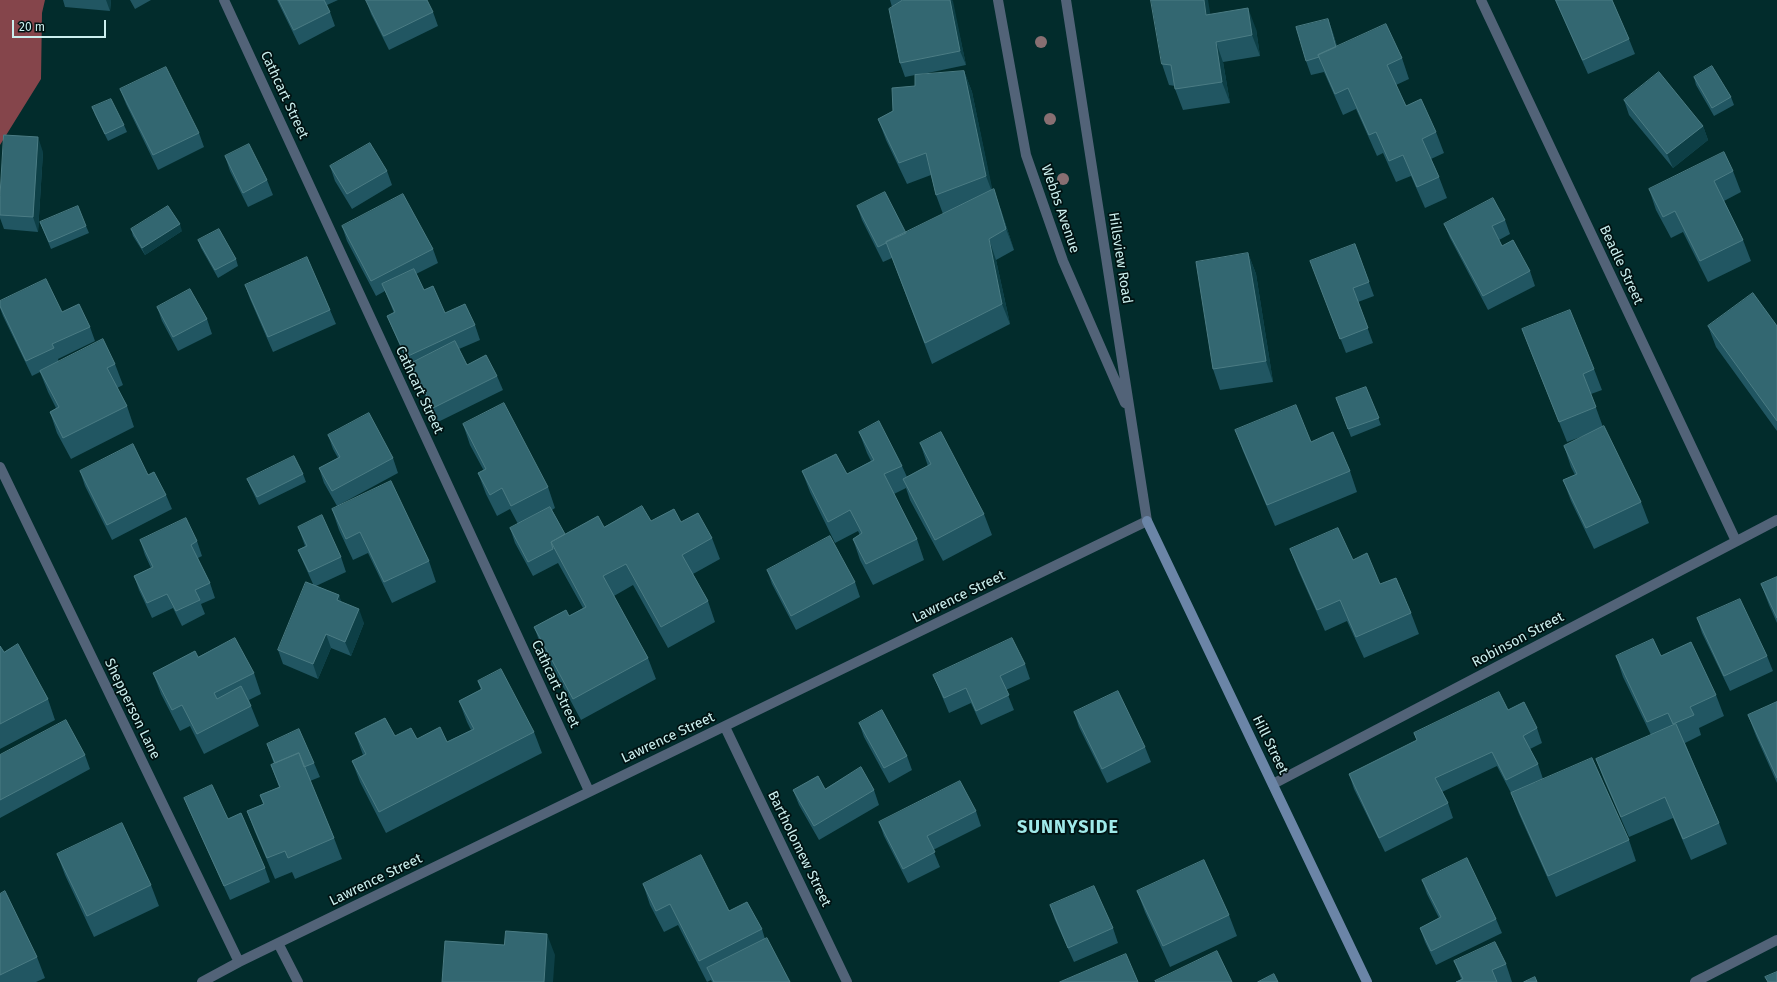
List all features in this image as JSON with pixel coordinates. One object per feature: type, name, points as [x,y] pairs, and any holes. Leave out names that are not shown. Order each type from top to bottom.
[{"type":"street","name":"Cathcart Street","points":[[224,0],[588,791]]},
{"type":"street","name":"Webbs Avenue","points":[[998,0],[1026,155],[1063,261],[1131,416]]},
{"type":"street","name":"Hillsview Road","points":[[1066,0],[1147,521]]},
{"type":"street","name":"Beadle Street","points":[[1481,0],[1736,541]]},
{"type":"street","name":"Shepperson Lane","points":[[0,467],[239,962]]},
{"type":"street","name":"Robinson Street","points":[[1273,784],[1777,520]]},
{"type":"street","name":"Lawrence Street","points":[[202,982],[239,962],[588,791],[725,727],[1147,521]]},
{"type":"street","name":"Hill Street","points":[[1147,521],[1367,982]]},
{"type":"street","name":"Bartholomew Street","points":[[725,727],[847,982]]},
{"type":"street","points":[[1695,982],[1777,940]]},
{"type":"street","points":[[278,943],[298,982]]},
{"type":"shaded area","points":[[0,0],[45,0],[42,13],[41,79],[0,145]]},
{"type":"building","points":[[279,0],[324,0],[330,12],[294,30]]},
{"type":"building","points":[[366,0],[427,0],[433,12],[384,36]]},
{"type":"building","points":[[903,0],[950,0],[960,51],[900,63],[889,9]]},
{"type":"building","points":[[1151,0],[1204,0],[1206,15],[1248,8],[1252,35],[1216,42],[1222,82],[1175,89],[1171,65],[1162,64]]},
{"type":"building","points":[[1556,0],[1612,0],[1629,39],[1583,60]]},
{"type":"building","points":[[1328,19],[1336,47],[1318,55],[1319,57],[1306,61],[1296,27]]},
{"type":"building","points":[[1386,24],[1402,58],[1387,65],[1406,106],[1421,99],[1436,132],[1422,139],[1439,177],[1417,187],[1403,155],[1389,161],[1376,132],[1369,135],[1348,88],[1335,94],[1318,55]]},
{"type":"building","points":[[1712,66],[1731,97],[1712,108],[1694,77]]},
{"type":"building","points":[[166,67],[199,133],[153,155],[120,89]]},
{"type":"building","points":[[964,71],[986,176],[936,195],[926,153],[899,163],[878,119],[893,111],[892,88],[915,86],[915,75]]},
{"type":"building","points":[[1659,72],[1703,126],[1667,154],[1624,100]]},
{"type":"building","points":[[111,99],[124,125],[105,134],[92,107]]},
{"type":"building","points":[[4,135],[38,137],[33,217],[0,215]]},
{"type":"building","points":[[370,143],[387,171],[347,194],[330,166]]},
{"type":"building","points":[[249,144],[267,180],[243,193],[225,156]]},
{"type":"building","points":[[1724,152],[1733,171],[1714,181],[1743,240],[1700,261],[1675,211],[1663,217],[1649,189]]},
{"type":"building","points":[[994,189],[1006,229],[989,239],[1002,304],[925,343],[886,242]]},
{"type":"building","points":[[885,192],[906,233],[878,247],[857,206]]},
{"type":"building","points":[[403,194],[433,249],[371,281],[342,226]]},
{"type":"building","points":[[1493,198],[1505,220],[1492,226],[1502,246],[1513,240],[1530,271],[1483,296],[1444,224]]},
{"type":"building","points":[[78,206],[86,226],[49,242],[40,222]]},
{"type":"building","points":[[168,206],[180,224],[142,248],[131,229]]},
{"type":"building","points":[[219,229],[236,259],[215,270],[198,240]]},
{"type":"building","points":[[1355,244],[1369,282],[1353,288],[1368,328],[1340,339],[1310,261]]},
{"type":"building","points":[[1248,253],[1266,361],[1213,369],[1196,262]]},
{"type":"building","points":[[307,257],[330,310],[268,337],[245,285]]},
{"type":"building","points":[[414,269],[424,290],[433,286],[445,313],[465,304],[475,325],[406,357],[387,316],[395,312],[382,284]]},
{"type":"building","points":[[46,279],[62,312],[79,304],[90,327],[52,344],[54,348],[26,361],[0,306],[0,301]]},
{"type":"building","points":[[190,289],[207,319],[173,337],[157,307]]},
{"type":"building","points":[[1753,293],[1777,326],[1777,421],[1708,326]]},
{"type":"building","points":[[1570,310],[1594,369],[1583,374],[1596,407],[1559,422],[1522,329]]},
{"type":"building","points":[[103,339],[115,364],[107,368],[127,406],[63,438],[50,412],[59,407],[40,371]]},
{"type":"building","points":[[455,341],[467,365],[486,355],[497,376],[433,408],[410,364]]},
{"type":"building","points":[[1366,387],[1379,418],[1348,429],[1336,398]]},
{"type":"building","points":[[504,403],[548,487],[511,506],[502,488],[490,495],[478,473],[486,469],[463,424]]},
{"type":"building","points":[[1296,405],[1311,442],[1333,432],[1350,471],[1267,505],[1235,430]]},
{"type":"building","points":[[369,413],[393,458],[332,491],[319,468],[340,457],[328,435]]},
{"type":"building","points":[[879,421],[902,466],[884,474],[917,539],[866,564],[853,539],[862,533],[850,510],[828,522],[802,471],[836,454],[847,474],[874,460],[859,432]]},
{"type":"building","points":[[1604,426],[1641,502],[1586,528],[1563,480],[1577,474],[1564,446]]},
{"type":"building","points":[[941,432],[984,514],[935,540],[903,479],[931,464],[920,443]]},
{"type":"building","points":[[133,444],[148,475],[154,472],[166,495],[107,525],[80,471]]},
{"type":"building","points":[[294,456],[303,474],[257,497],[247,479]]},
{"type":"building","points":[[391,481],[429,561],[384,582],[360,532],[346,539],[332,509]]},
{"type":"building","points":[[642,506],[651,521],[674,509],[681,522],[698,513],[712,538],[682,555],[708,601],[661,627],[626,564],[603,576],[648,658],[573,699],[534,627],[566,610],[569,616],[586,607],[551,542],[598,516],[604,527]]},
{"type":"building","points":[[550,507],[565,534],[551,542],[553,549],[528,562],[510,528]]},
{"type":"building","points":[[322,515],[341,557],[309,572],[298,550],[307,546],[298,527]]},
{"type":"building","points":[[186,518],[197,541],[191,545],[210,583],[195,590],[200,600],[176,611],[167,594],[147,603],[134,576],[153,567],[140,540]]},
{"type":"building","points":[[1338,528],[1353,560],[1367,553],[1380,584],[1396,578],[1411,613],[1356,637],[1340,600],[1317,610],[1290,549]]},
{"type":"building","points":[[830,536],[855,582],[791,616],[767,570]]},
{"type":"building","points":[[1777,577],[1777,618],[1761,584]]},
{"type":"building","points":[[306,582],[339,595],[337,600],[359,609],[345,642],[326,634],[313,664],[278,650]]},
{"type":"building","points":[[1740,599],[1767,656],[1724,676],[1697,618]]},
{"type":"building","points":[[235,638],[254,673],[214,693],[217,699],[241,686],[251,706],[197,734],[182,705],[172,710],[153,673],[195,651],[198,657]]},
{"type":"building","points":[[1012,638],[1025,664],[1000,676],[1009,695],[976,711],[966,688],[944,698],[933,675]]},
{"type":"building","points":[[1653,639],[1661,656],[1691,642],[1716,695],[1690,707],[1694,715],[1673,724],[1668,713],[1647,722],[1616,656]]},
{"type":"building","points":[[18,644],[48,699],[0,724],[0,646],[4,652]]},
{"type":"building","points":[[501,669],[534,732],[379,812],[352,761],[366,754],[355,733],[385,718],[395,736],[411,728],[417,739],[440,727],[447,742],[474,729],[459,701],[482,689],[478,681]]},
{"type":"building","points":[[1118,691],[1145,747],[1102,769],[1074,712]]},
{"type":"building","points":[[1499,692],[1508,710],[1524,702],[1537,728],[1523,736],[1538,764],[1506,780],[1492,752],[1435,778],[1448,803],[1379,838],[1349,774],[1417,740],[1414,733]]},
{"type":"building","points":[[1777,702],[1777,778],[1748,715]]},
{"type":"building","points":[[882,710],[907,756],[884,768],[859,723]]},
{"type":"building","points":[[66,720],[85,755],[0,800],[0,755]]},
{"type":"building","points":[[1676,724],[1719,823],[1683,839],[1665,797],[1621,817],[1596,759]]},
{"type":"building","points":[[299,729],[314,763],[304,767],[299,753],[275,763],[267,744]]},
{"type":"building","points":[[299,753],[334,838],[288,858],[285,851],[267,858],[247,811],[264,804],[260,795],[280,787],[271,765]]},
{"type":"building","points":[[1592,758],[1629,840],[1548,876],[1511,793]]},
{"type":"building","points":[[861,767],[874,790],[814,826],[793,790],[818,776],[825,789]]},
{"type":"building","points":[[960,781],[976,811],[927,836],[935,852],[903,869],[879,822]]},
{"type":"building","points":[[212,785],[228,819],[241,813],[265,868],[224,886],[184,798]]},
{"type":"building","points":[[122,823],[151,885],[87,916],[57,854]]},
{"type":"building","points":[[701,855],[729,911],[747,902],[762,929],[699,961],[670,904],[656,911],[643,884]]},
{"type":"building","points":[[1467,858],[1496,919],[1431,951],[1420,928],[1441,917],[1422,880]]},
{"type":"building","points":[[1204,860],[1229,915],[1163,946],[1137,891]]},
{"type":"building","points":[[1094,886],[1113,928],[1068,948],[1050,905]]},
{"type":"building","points":[[5,891],[37,957],[0,975],[0,894]]},
{"type":"building","points":[[506,931],[547,934],[544,982],[442,982],[445,941],[504,945]]},
{"type":"building","points":[[767,938],[790,982],[714,982],[707,968]]},
{"type":"building","points":[[1495,942],[1506,964],[1492,970],[1497,982],[1456,982],[1463,979],[1454,961]]},
{"type":"building","points":[[1217,951],[1232,982],[1155,981]]},
{"type":"building","points":[[1126,954],[1138,982],[1060,982]]},
{"type":"building","points":[[1777,972],[1777,982],[1768,982],[1765,977]]},
{"type":"building","points":[[1274,974],[1278,982],[1258,982]]},
{"type":"building","points":[[1535,977],[1537,982],[1524,982]]},
{"type":"district","name":"SUNNYSIDE","points":[[1068,828]]}]
